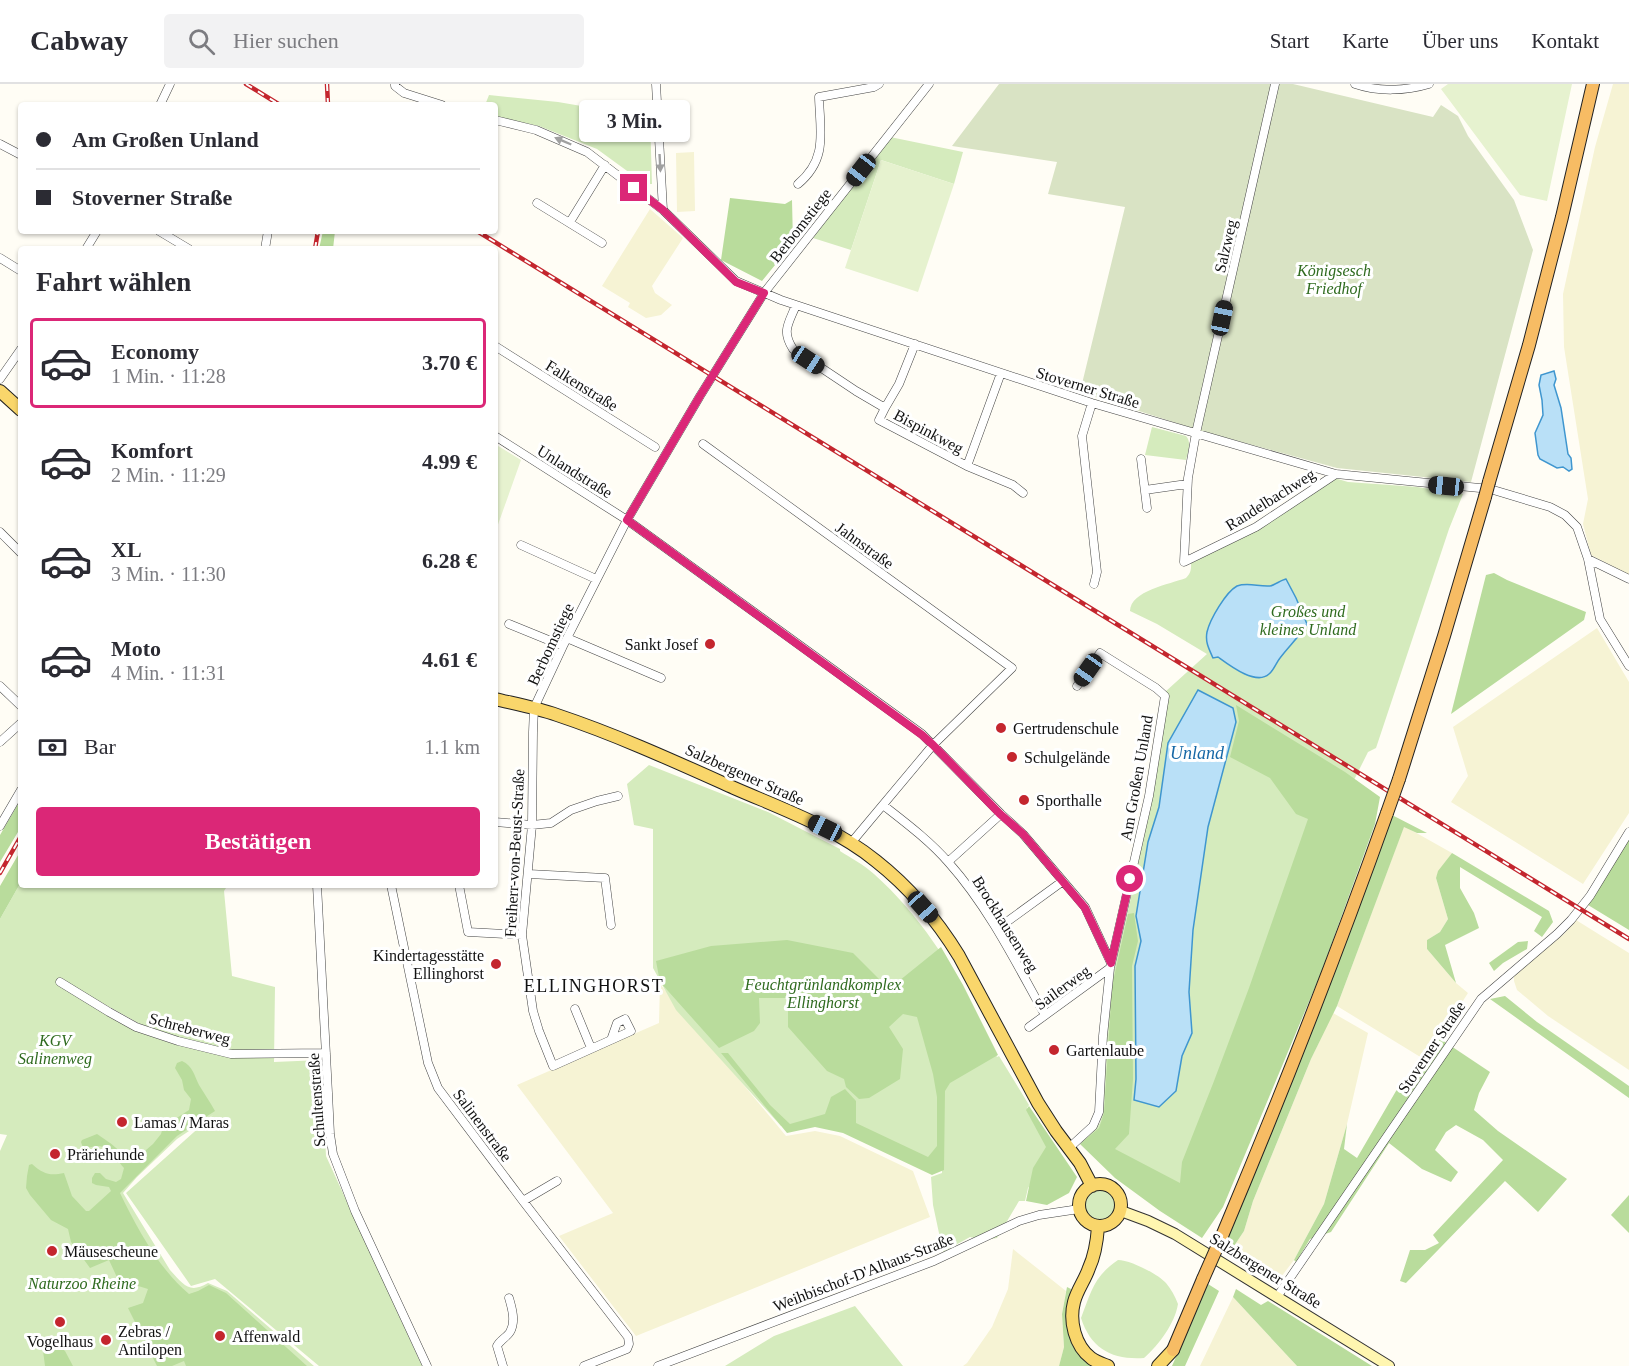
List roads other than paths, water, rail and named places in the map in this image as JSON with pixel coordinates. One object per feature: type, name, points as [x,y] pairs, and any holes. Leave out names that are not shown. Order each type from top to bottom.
[{"type":"highway","points":[[1173,1350],[1283,1090],[1387,813],[1444,636],[1529,345],[1593,84]]},
{"type":"main road","points":[[0,392],[18,407]]},
{"type":"main road","name":"Salzbergener Straße","points":[[498,700],[534,708],[635,744],[803,818],[851,843],[876,861],[914,896],[948,939],[1038,1103],[1080,1163],[1092,1186]]},
{"type":"main road","points":[[1107,1185],[1114,1189],[1122,1203],[1121,1211],[1115,1221],[1104,1227],[1092,1225],[1084,1219],[1079,1209],[1080,1198],[1092,1186],[1107,1185]]},
{"type":"main road","name":"Salzbergener Straße","points":[[1121,1211],[1175,1234],[1389,1366]]},
{"type":"main road","points":[[1098,1227],[1095,1251],[1074,1301],[1072,1315],[1073,1328],[1081,1346],[1092,1359],[1108,1366]]},
{"type":"main road","points":[[1158,1366],[1173,1350]]},
{"type":"main road","points":[[1166,1366],[1173,1350]]},
{"type":"street","points":[[161,102],[170,84]]},
{"type":"street","points":[[395,84],[404,93],[432,102]]},
{"type":"street","points":[[656,84],[663,210]]},
{"type":"street","points":[[798,184],[814,168],[819,153],[819,97],[874,87],[879,84]]},
{"type":"street","name":"Berbomstiege","points":[[534,708],[627,520],[764,293],[929,84]]},
{"type":"street","name":"Salzweg","points":[[1184,562],[1187,484],[1196,434],[1275,84]]},
{"type":"street","points":[[1355,84],[1392,90],[1429,84]]},
{"type":"street","name":"Stoverner Straße","points":[[498,121],[536,130],[587,152],[663,210],[736,282],[796,305],[1092,403],[1336,474],[1490,489],[1550,507],[1565,514],[1577,527],[1588,559],[1600,619],[1629,666]]},
{"type":"street","points":[[0,144],[18,153]]},
{"type":"street","points":[[570,222],[605,165]]},
{"type":"street","points":[[537,203],[602,243]]},
{"type":"street","points":[[164,234],[184,246]]},
{"type":"street","points":[[0,258],[18,270]]},
{"type":"street","name":"Bispinkweg","points":[[796,305],[786,331],[787,340],[793,349],[885,408],[879,420],[967,466],[1013,485],[1023,494]]},
{"type":"street","points":[[885,408],[899,384],[915,344]]},
{"type":"street","name":"Falkenstraße","points":[[498,348],[655,447]]},
{"type":"street","points":[[0,379],[18,353]]},
{"type":"street","points":[[967,466],[1001,373]]},
{"type":"street","points":[[1092,403],[1082,436],[1097,572],[1094,584]]},
{"type":"street","name":"Unlandstraße","points":[[498,438],[627,520],[922,735],[1000,814],[1023,834],[1063,881],[1085,908],[1111,966]]},
{"type":"street","name":"Jahnstraße","points":[[703,444],[1012,668],[933,745]]},
{"type":"street","points":[[1141,459],[1147,508]]},
{"type":"street","name":"Randelbachweg","points":[[1184,562],[1256,527],[1336,474]]},
{"type":"street","points":[[1145,490],[1187,484]]},
{"type":"street","points":[[0,532],[18,550]]},
{"type":"street","points":[[521,545],[596,579]]},
{"type":"street","points":[[1588,559],[1629,579]]},
{"type":"street","points":[[509,624],[662,678]]},
{"type":"street","name":"Am Großen Unland","points":[[1069,1148],[1094,1126],[1099,1112],[1103,1036],[1111,966],[1149,796],[1165,696],[1100,653],[1077,686]]},
{"type":"street","points":[[0,686],[18,702]]},
{"type":"street","name":"Freiherr-von-Beust-Straße","points":[[534,708],[532,825],[522,935],[533,1011],[538,1031],[553,1066],[591,1048]]},
{"type":"street","points":[[0,742],[18,726]]},
{"type":"street","points":[[851,843],[933,745]]},
{"type":"street","points":[[0,826],[18,795]]},
{"type":"street","points":[[498,822],[532,825],[551,823],[572,810],[618,796]]},
{"type":"street","name":"Brockhausenweg","points":[[883,805],[949,861],[997,928],[1045,1015]]},
{"type":"street","points":[[949,861],[1000,814]]},
{"type":"street","name":"Stoverner Straße","points":[[1277,1297],[1481,999],[1557,934],[1570,920],[1590,896],[1629,832]]},
{"type":"street","points":[[529,874],[604,878],[611,925]]},
{"type":"street","points":[[997,928],[1063,881]]},
{"type":"street","name":"Schultenstraße","points":[[317,888],[330,1134],[333,1154],[355,1211],[427,1366]]},
{"type":"street","name":"Salinenstraße","points":[[392,888],[428,1062],[438,1088],[627,1334],[629,1344],[625,1350],[584,1366]]},
{"type":"street","points":[[460,888],[468,932],[522,935]]},
{"type":"street","name":"Sailerweg","points":[[1029,1027],[1111,966]]},
{"type":"street","name":"Schreberweg","points":[[60,982],[136,1027],[178,1041],[231,1054],[326,1053]]},
{"type":"street","points":[[575,1009],[591,1048],[611,1040]]},
{"type":"street","points":[[523,1201],[557,1181]]},
{"type":"street","name":"Weihbischof-D'Alhaus-Straße","points":[[658,1366],[934,1261],[1019,1221],[1039,1215],[1079,1209]]},
{"type":"street","points":[[504,1366],[496,1346],[512,1327],[513,1313],[510,1298]]},
{"type":"water","points":[[1554,371],[1556,379],[1554,385],[1561,408],[1568,454],[1571,458],[1572,469],[1569,471],[1563,467],[1557,468],[1540,459],[1538,455],[1535,433],[1543,415],[1539,385],[1541,375]]},
{"type":"water","points":[[1286,579],[1307,624],[1271,672],[1264,677],[1257,678],[1236,669],[1218,657],[1213,658],[1207,642],[1207,632],[1215,613],[1228,594],[1237,586],[1270,586]]},
{"type":"water","name":"Unland","points":[[1198,690],[1233,708],[1236,722],[1208,827],[1193,930],[1189,992],[1192,1033],[1182,1056],[1176,1091],[1159,1107],[1134,1100],[1136,1079],[1135,966],[1141,941],[1136,916],[1148,842],[1159,807],[1168,743]]},
{"type":"railway","points":[[246,84],[275,102]]},
{"type":"railway","points":[[327,84],[328,102]]},
{"type":"railway","points":[[316,246],[318,234]]},
{"type":"railway","points":[[482,234],[1629,939]]},
{"type":"railway","points":[[0,873],[18,841]]},
{"type":"place","name":"Sankt Josef","points":[[710,644]]},
{"type":"place","name":"Gertrudenschule","points":[[1001,728]]},
{"type":"place","name":"Schulgelände","points":[[1012,757]]},
{"type":"place","name":"Sporthalle","points":[[1024,800]]},
{"type":"place","name":"Kindertagesstätte Ellinghorst","points":[[496,964]]},
{"type":"place","name":"Gartenlaube","points":[[1054,1050]]},
{"type":"place","name":"Lamas / Maras","points":[[122,1122]]},
{"type":"place","name":"Präriehunde","points":[[55,1154]]},
{"type":"place","name":"Mäusescheune","points":[[52,1251]]},
{"type":"place","name":"Vogelhaus","points":[[60,1322]]},
{"type":"place","name":"Affenwald","points":[[220,1336]]},
{"type":"place","name":"Zebras / Antilopen","points":[[106,1340]]},
{"type":"district","name":"ELLINGHORST","points":[[594,986]]},
{"type":"park label","name":"Königsesch Friedhof","points":[[1334,279]]},
{"type":"park label","name":"Großes und kleines Unland","points":[[1308,620]]},
{"type":"park label","name":"Feuchtgrünlandkomplex Ellinghorst","points":[[823,993]]},
{"type":"park label","name":"KGV Salinenweg","points":[[55,1049]]},
{"type":"park label","name":"Naturzoo Rheine","points":[[82,1283]]}]
